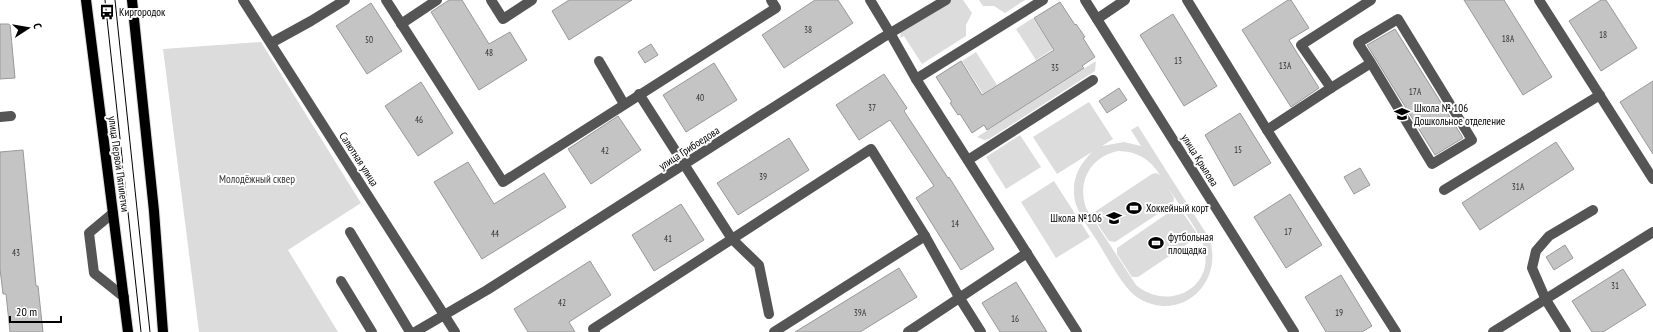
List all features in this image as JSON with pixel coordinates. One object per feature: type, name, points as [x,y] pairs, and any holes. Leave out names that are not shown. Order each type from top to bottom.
[{"type":"main road","name":"улица Первой Пятилетки","points":[[86,0],[128,332]]},
{"type":"main road","points":[[132,0],[154,211],[163,332]]},
{"type":"street","name":"Салютная улица","points":[[243,0],[455,332]]},
{"type":"street","points":[[271,43],[345,0]]},
{"type":"street","points":[[386,0],[503,182],[776,8],[771,0]]},
{"type":"street","points":[[401,24],[437,0]]},
{"type":"street","points":[[491,0],[503,18],[532,0]]},
{"type":"street","points":[[870,0],[916,79],[1077,332]]},
{"type":"street","name":"улица Грибоедова","points":[[414,332],[493,286],[890,33],[946,0]]},
{"type":"street","points":[[916,79],[1043,0]]},
{"type":"street","name":"улица Крылова","points":[[1085,0],[1294,332]]},
{"type":"street","points":[[1097,19],[1125,0]]},
{"type":"street","points":[[1186,0],[1266,130],[1396,332]]},
{"type":"street","points":[[1331,88],[1302,45],[1371,0]]},
{"type":"street","points":[[1539,0],[1653,179]]},
{"type":"street","points":[[1398,19],[1472,140],[1432,164],[1370,63],[1358,43],[1398,19]]},
{"type":"street","points":[[599,61],[624,104]]},
{"type":"street","points":[[1266,130],[1370,63]]},
{"type":"street","points":[[968,160],[1093,80]]},
{"type":"street","points":[[639,94],[732,239],[759,265],[769,314]]},
{"type":"street","points":[[1444,190],[1600,95]]},
{"type":"street","points":[[0,117],[11,116]]},
{"type":"street","points":[[595,332],[593,329],[871,149],[925,236],[959,297],[981,332]]},
{"type":"street","points":[[1566,332],[1546,300],[1532,268],[1536,251],[1549,236],[1593,210]]},
{"type":"street","points":[[113,213],[89,233],[94,273],[124,298]]},
{"type":"street","points":[[350,232],[410,332]]},
{"type":"street","points":[[1493,332],[1653,232]]},
{"type":"street","points":[[774,332],[925,236]]},
{"type":"street","points":[[908,332],[1027,253]]},
{"type":"street","points":[[341,281],[372,332]]},
{"type":"green space","points":[[949,0],[963,0],[972,13],[966,25],[966,36],[922,64],[904,36],[900,38],[901,30]]},
{"type":"green space","points":[[979,0],[1025,0],[1005,13],[994,6],[983,6]]},
{"type":"green space","points":[[1033,18],[1053,49],[1036,60],[1016,29]]},
{"type":"green space","name":"Молодёжный сквер","points":[[261,42],[361,203],[288,250],[338,332],[199,332],[163,49]]},
{"type":"green space","points":[[976,52],[997,85],[983,94],[962,61]]},
{"type":"green space","points":[[1096,61],[1095,71],[989,139],[984,140],[977,137]]},
{"type":"green space","points":[[1089,102],[1113,139],[1102,146],[1124,142],[1141,146],[1131,130],[1138,126],[1209,238],[1212,254],[1211,269],[1205,283],[1196,294],[1185,302],[1171,306],[1156,305],[1140,299],[1131,292],[1113,267],[1082,217],[1076,204],[1074,186],[1076,175],[1081,165],[1092,152],[1057,174],[1033,137]],"holes":[[[1118,151],[1137,154],[1147,160],[1160,175],[1156,173],[1152,174],[1096,211],[1094,214],[1094,219],[1109,241],[1115,242],[1173,204],[1174,198],[1169,189],[1193,225],[1204,247],[1206,262],[1203,274],[1196,284],[1186,292],[1174,296],[1162,296],[1149,293],[1136,285],[1086,208],[1083,189],[1088,172],[1093,165],[1108,154]]]},
{"type":"green space","points":[[1020,135],[1041,167],[1006,189],[986,157]]},
{"type":"green space","points":[[1054,181],[1090,237],[1056,258],[1021,202]]},
{"type":"green space","name":"футбольная площадка","points":[[1174,209],[1181,210],[1196,232],[1196,238],[1138,277],[1132,277],[1117,254],[1117,248]]},
{"type":"building","points":[[449,0],[462,0],[489,44],[510,32],[527,60],[479,90],[431,12]]},
{"type":"building","points":[[569,0],[632,0],[569,40],[552,11]]},
{"type":"building","points":[[815,0],[838,0],[853,23],[784,68],[762,35]]},
{"type":"building","points":[[1288,0],[1291,0],[1309,28],[1289,40],[1319,88],[1291,107],[1242,30]]},
{"type":"building","points":[[1464,0],[1504,0],[1552,77],[1523,95]]},
{"type":"building","points":[[1601,0],[1606,0],[1637,48],[1601,71],[1569,21]]},
{"type":"building","points":[[1060,2],[1085,37],[1083,38],[1095,57],[1082,66],[1084,68],[987,130],[984,125],[972,133],[960,114],[958,115],[950,103],[952,102],[936,77],[961,61],[982,95],[1054,50],[1034,18]]},
{"type":"building","points":[[371,3],[402,51],[367,74],[336,26]]},
{"type":"building","points":[[1173,14],[1217,86],[1184,106],[1140,35]]},
{"type":"building","points":[[0,24],[10,24],[15,78],[0,79]]},
{"type":"building","points":[[1395,29],[1463,138],[1435,155],[1367,45]]},
{"type":"building","points":[[651,44],[658,55],[645,63],[638,52]]},
{"type":"building","points":[[714,63],[737,100],[686,132],[663,95]]},
{"type":"building","points":[[884,74],[907,108],[904,111],[948,178],[949,177],[994,249],[961,270],[916,198],[934,186],[890,120],[859,140],[836,105]]},
{"type":"building","points":[[1653,81],[1653,154],[1620,102]]},
{"type":"building","points":[[421,82],[453,133],[418,156],[385,106]]},
{"type":"building","points":[[1119,88],[1127,100],[1107,113],[1099,101]]},
{"type":"building","points":[[1240,113],[1271,163],[1234,186],[1205,135]]},
{"type":"building","points":[[618,116],[641,150],[591,184],[568,149]]},
{"type":"building","points":[[789,138],[809,170],[738,215],[717,183]]},
{"type":"building","points":[[1556,142],[1574,169],[1480,230],[1462,203]]},
{"type":"building","points":[[23,150],[36,286],[38,286],[43,332],[10,332],[6,294],[3,294],[0,269],[0,152]]},
{"type":"building","points":[[468,162],[494,204],[544,173],[566,207],[482,259],[434,182]]},
{"type":"building","points":[[1360,168],[1370,185],[1354,194],[1344,177]]},
{"type":"building","points":[[1290,194],[1322,245],[1286,268],[1254,217]]},
{"type":"building","points":[[681,204],[704,240],[654,271],[632,235]]},
{"type":"building","points":[[1565,245],[1573,258],[1554,270],[1546,257]]},
{"type":"building","points":[[590,261],[611,295],[569,322],[575,332],[528,332],[514,309]]},
{"type":"building","points":[[899,268],[917,297],[860,332],[795,332]]},
{"type":"building","points":[[1623,269],[1646,305],[1603,332],[1592,332],[1572,301]]},
{"type":"building","points":[[1341,275],[1372,326],[1362,332],[1326,332],[1305,297]]},
{"type":"building","points":[[1016,282],[1047,332],[1000,332],[982,303]]},
{"type":"tram line","points":[[105,0],[141,332]]},
{"type":"tram line","points":[[115,0],[150,332]]},
{"type":"place","name":"Киргородок","points":[[107,12]]},
{"type":"place","name":"Школа № 106 Дошкольное отделение","points":[[1402,114]]},
{"type":"place","name":"Хоккейный корт","points":[[1134,208]]},
{"type":"place","name":"Школа №106","points":[[1114,218]]},
{"type":"place","name":"футбольная площадка","points":[[1156,243]]}]
